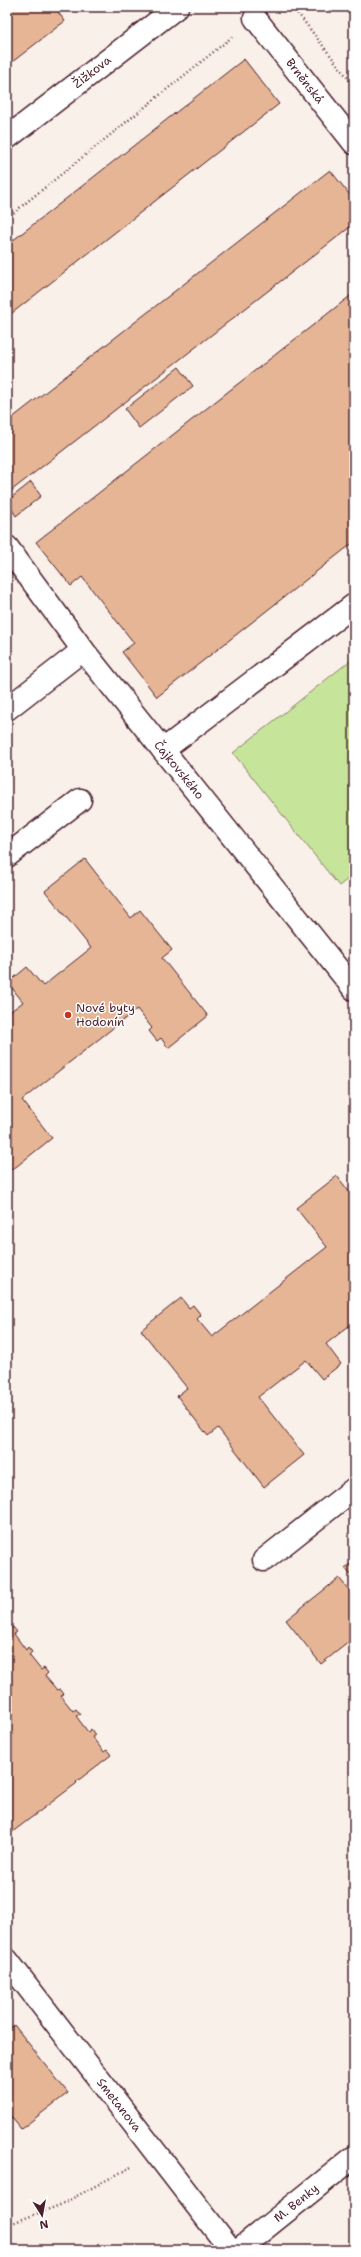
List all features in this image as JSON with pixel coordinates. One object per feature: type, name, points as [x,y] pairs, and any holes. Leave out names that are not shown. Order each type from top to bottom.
[{"type":"street","name":"Žižkova","points":[[7,138],[168,9]]},
{"type":"street","name":"Brněnská","points":[[255,18],[354,143]]},
{"type":"street","name":"Čajkovského","points":[[7,547],[83,650],[354,989]]},
{"type":"street","points":[[163,750],[354,605]]},
{"type":"street","points":[[7,709],[83,650]]},
{"type":"street","points":[[7,856],[80,800]]},
{"type":"street","points":[[264,1560],[354,1489]]},
{"type":"street","name":"Smetanova","points":[[7,1960],[231,2250]]},
{"type":"street","name":"M. Benky","points":[[238,2250],[354,2157]]},
{"type":"path","points":[[293,7],[354,86]]},
{"type":"path","points":[[7,218],[255,18]]},
{"type":"path","points":[[7,2225],[60,2205],[156,2153]]},
{"type":"green space","points":[[351,660],[354,663],[354,874],[339,886],[233,753]]},
{"type":"building","points":[[7,7],[54,7],[65,21],[7,66]]},
{"type":"building","points":[[244,59],[279,104],[7,317],[7,245]]},
{"type":"building","points":[[330,170],[354,200],[354,224],[7,494],[7,422]]},
{"type":"building","points":[[354,293],[354,542],[157,697],[122,652],[134,643],[82,577],[71,586],[36,542]]},
{"type":"building","points":[[179,367],[193,386],[139,428],[125,409]]},
{"type":"building","points":[[31,482],[41,496],[16,516],[7,501]]},
{"type":"building","name":"Nové byty Hodonín","points":[[85,859],[131,918],[140,910],[172,950],[162,958],[208,1016],[168,1048],[161,1038],[157,1041],[149,1031],[152,1028],[137,1009],[22,1100],[52,1138],[12,1170],[7,1163],[7,1014],[23,1002],[8,983],[27,967],[43,986],[91,948],[45,891]]},
{"type":"building","points":[[337,1176],[354,1198],[354,1322],[326,1344],[341,1364],[322,1379],[306,1360],[258,1397],[304,1455],[264,1487],[218,1428],[208,1436],[177,1396],[187,1388],[141,1330],[181,1298],[189,1308],[193,1305],[201,1315],[197,1319],[212,1337],[327,1247],[296,1208]]},
{"type":"building","points":[[354,1561],[354,1579],[345,1568]]},
{"type":"building","points":[[339,1578],[354,1596],[354,1638],[321,1664],[286,1620]]},
{"type":"building","points":[[7,1626],[10,1629],[13,1627],[17,1632],[14,1634],[26,1650],[28,1647],[32,1652],[29,1655],[41,1670],[44,1668],[48,1673],[45,1676],[57,1690],[60,1689],[64,1694],[61,1696],[73,1711],[76,1709],[80,1714],[76,1716],[88,1732],[91,1729],[95,1735],[92,1737],[104,1752],[107,1750],[111,1755],[7,1836]]},
{"type":"building","points":[[14,2025],[68,2093],[21,2129],[7,2112],[7,2030]]},
{"type":"place","name":"Nové byty Hodonín","points":[[68,1015]]}]
